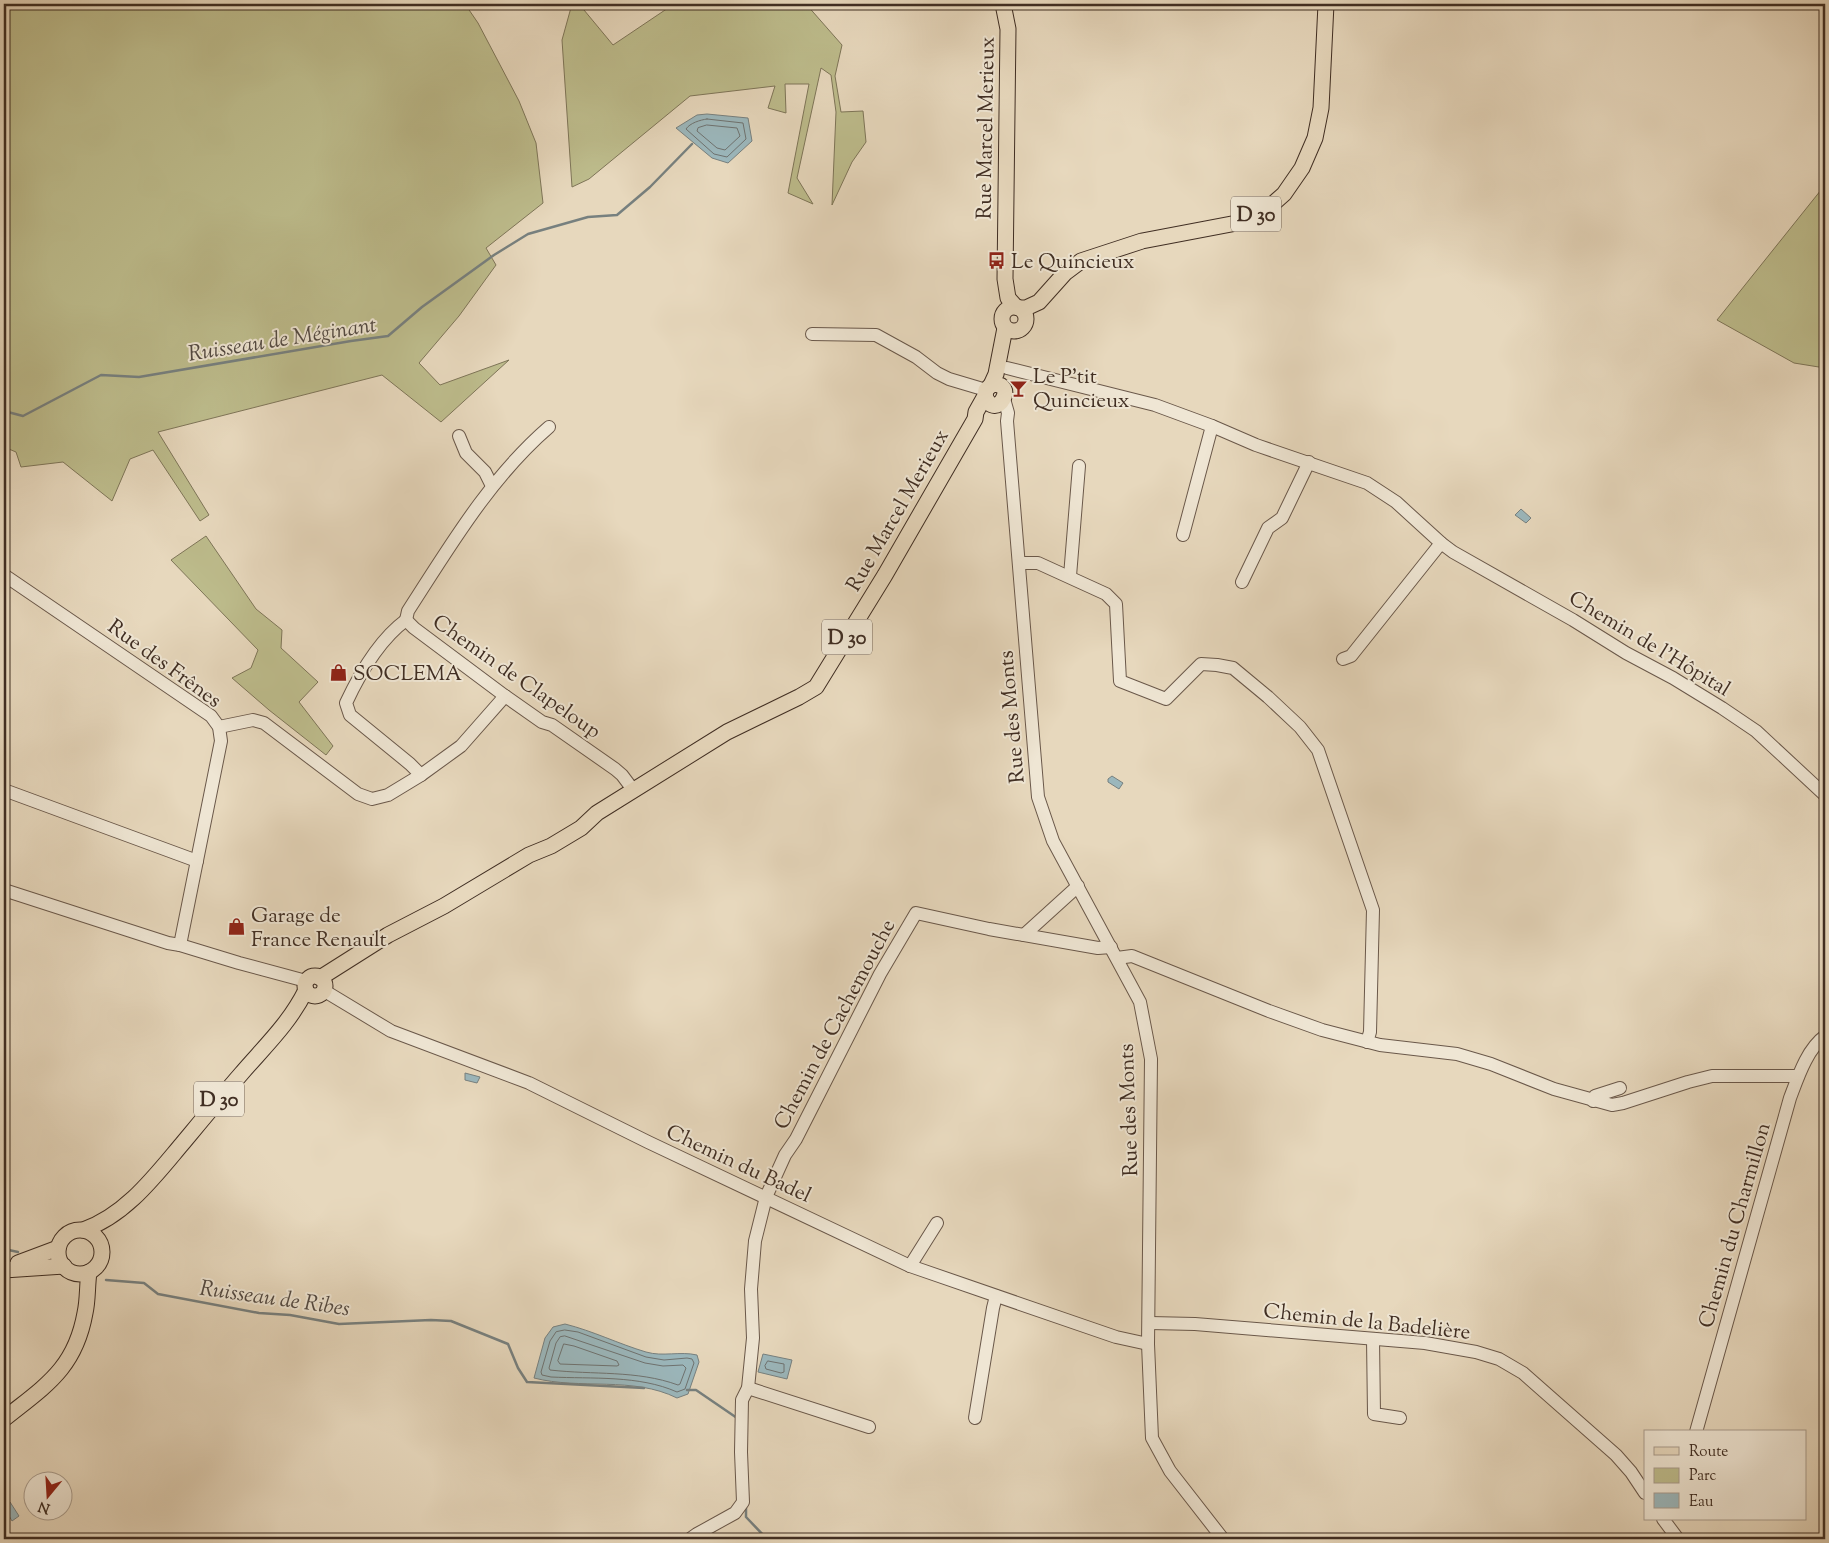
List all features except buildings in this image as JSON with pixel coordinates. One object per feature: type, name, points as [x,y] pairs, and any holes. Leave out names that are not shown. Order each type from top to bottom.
[{"type":"main road","name":"Rue Marcel Merieux","points":[[314,985],[388,935],[444,906],[529,855],[551,846],[581,828],[597,813],[727,732],[800,698],[816,687],[885,575],[975,419],[976,412],[994,395],[1007,368],[1015,318],[1005,284],[1008,28],[1003,4]]},
{"type":"main road","name":"D 30","points":[[1015,318],[1037,311],[1043,296],[1065,273],[1082,261],[1142,242],[1242,222],[1266,210],[1284,194],[1302,168],[1315,138],[1321,108],[1326,4]]},
{"type":"main road","name":"Rue Marcel Merieux","points":[[994,395],[996,374],[1015,318]]},
{"type":"main road","name":"D 30","points":[[83,1230],[97,1226],[127,1203],[154,1178],[294,1013],[314,985]]},
{"type":"main road","name":"D 30","points":[[101,1244],[127,1203]]},
{"type":"main road","points":[[5,1269],[68,1270],[79,1274],[90,1272],[100,1262],[102,1256],[101,1244],[94,1234],[83,1230],[76,1230],[63,1237],[58,1248],[58,1255],[68,1270],[81,1284],[86,1310]]},
{"type":"main road","points":[[5,1269],[58,1248]]},
{"type":"main road","points":[[4,1419],[56,1377],[69,1360],[78,1344],[86,1310],[90,1272]]},
{"type":"street","points":[[812,334],[876,335],[916,356],[937,373],[994,395]]},
{"type":"street","name":"Chemin de l'Hôpital","points":[[1007,368],[1155,405],[1256,445],[1366,483],[1396,502],[1441,544],[1573,620],[1626,653],[1673,678],[1756,731],[1825,794]]},
{"type":"street","name":"Rue des Monts","points":[[994,395],[1007,421],[1038,798],[1053,841],[1140,1002],[1151,1059],[1150,1323],[1148,1344],[1152,1438],[1170,1470],[1223,1539]]},
{"type":"street","points":[[1183,535],[1212,426]]},
{"type":"street","name":"Chemin de Clapeloup","points":[[549,427],[492,486],[408,611],[406,620],[505,696],[615,768],[634,791]]},
{"type":"street","points":[[460,436],[466,453],[485,472],[492,486]]},
{"type":"street","points":[[1242,582],[1268,528],[1282,518],[1309,462]]},
{"type":"street","points":[[1070,576],[1079,466]]},
{"type":"street","points":[[1343,659],[1351,656],[1441,544]]},
{"type":"street","points":[[1019,563],[1038,562],[1106,594],[1116,604],[1120,681],[1166,699],[1201,664],[1233,668],[1300,727],[1318,750],[1373,910],[1370,1032],[1367,1042]]},
{"type":"street","name":"Rue des Frênes","points":[[4,574],[211,716],[218,727],[221,741],[180,945]]},
{"type":"street","points":[[406,620],[382,642],[355,685],[346,704],[350,715],[421,775]]},
{"type":"street","points":[[218,727],[253,720],[264,723],[358,794],[372,799],[388,795],[421,775],[461,746],[505,696]]},
{"type":"street","points":[[4,790],[197,861]]},
{"type":"street","points":[[1024,935],[1078,886]]},
{"type":"street","name":"Chemin du Badel","points":[[4,890],[168,943],[314,985],[391,1031],[529,1083],[648,1142],[910,1266],[1116,1337],[1148,1344]]},
{"type":"street","name":"Chemin de Cachemouche","points":[[766,1197],[880,974],[916,913],[1132,956],[1269,1011],[1322,1030],[1380,1045],[1457,1054],[1491,1064],[1554,1089],[1612,1105],[1712,1076],[1798,1076]]},
{"type":"street","name":"Chemin du Charmillon","points":[[1697,1430],[1798,1076],[1821,1039],[1825,1023]]},
{"type":"street","points":[[1593,1100],[1595,1096],[1620,1088]]},
{"type":"street","points":[[690,1539],[735,1513],[743,1502],[741,1452],[742,1400],[748,1388],[753,1338],[751,1289],[755,1241],[766,1197]]},
{"type":"street","points":[[910,1266],[936,1223]]},
{"type":"street","points":[[975,1418],[996,1296]]},
{"type":"street","name":"Chemin de la Badelière","points":[[1150,1323],[1195,1324],[1425,1343],[1476,1352],[1499,1359],[1523,1373],[1616,1455],[1631,1472],[1644,1492]]},
{"type":"street","points":[[1373,1339],[1374,1414],[1400,1418]]},
{"type":"street","points":[[748,1388],[869,1427]]},
{"type":"street","points":[[1666,1526],[1678,1539]]},
{"type":"green space","points":[[4,4],[465,4],[478,23],[519,101],[536,143],[543,203],[486,248],[496,265],[459,316],[419,363],[440,385],[509,360],[441,422],[382,375],[158,432],[209,515],[200,521],[153,450],[130,459],[112,501],[63,462],[21,467],[16,452],[4,447]]},
{"type":"green space","points":[[572,4],[579,4],[613,45],[674,4],[806,4],[842,45],[835,76],[841,112],[863,111],[866,142],[852,162],[832,205],[836,112],[831,75],[821,68],[797,178],[813,204],[788,193],[809,84],[785,84],[786,113],[768,108],[775,86],[690,96],[589,179],[572,187],[562,40]]},
{"type":"green space","points":[[1825,185],[1825,368],[1794,363],[1717,320]]},
{"type":"green space","points":[[206,536],[256,609],[282,630],[281,648],[318,682],[299,702],[333,746],[326,755],[232,678],[251,668],[258,650],[171,560]]},
{"type":"water","points":[[707,114],[748,118],[752,141],[728,163],[712,158],[676,128],[697,115]]},
{"type":"water","points":[[1521,509],[1531,518],[1526,523],[1515,515]]},
{"type":"water","points":[[1112,776],[1123,783],[1119,789],[1108,782],[1108,779]]},
{"type":"water","points":[[465,1073],[480,1077],[477,1083],[465,1080]]},
{"type":"water","points":[[565,1324],[646,1352],[697,1355],[699,1362],[688,1394],[677,1398],[643,1387],[570,1383],[534,1378],[545,1338],[553,1327]]},
{"type":"water","points":[[763,1354],[792,1360],[787,1379],[758,1372]]},
{"type":"water","points":[[10,1502],[19,1516],[12,1521],[4,1507]]},
{"type":"waterway","name":"Ruisseau de Méginant","points":[[4,411],[23,416],[101,375],[139,377],[388,336],[422,307],[494,255],[528,234],[588,217],[617,215],[650,187],[692,144]]},
{"type":"waterway","name":"Ruisseau de Ribes","points":[[4,1249],[18,1252]]},
{"type":"waterway","name":"Ruisseau de Ribes","points":[[106,1280],[144,1283],[158,1294],[259,1313],[290,1315],[339,1324],[431,1320],[451,1321],[508,1344],[518,1368],[527,1382],[644,1388]]},
{"type":"waterway","name":"Ruisseau de Ribes","points":[[687,1390],[696,1390],[737,1418]]},
{"type":"waterway","name":"Ruisseau de Ribes","points":[[746,1507],[746,1517],[767,1539]]},
{"type":"place","name":"Le Quincieux","points":[[997,261]]},
{"type":"place","name":"Le P'tit Quincieux","points":[[1019,388]]},
{"type":"place","name":"SOCLEMA","points":[[339,673]]},
{"type":"place","name":"Garage de France Renault","points":[[237,927]]}]
